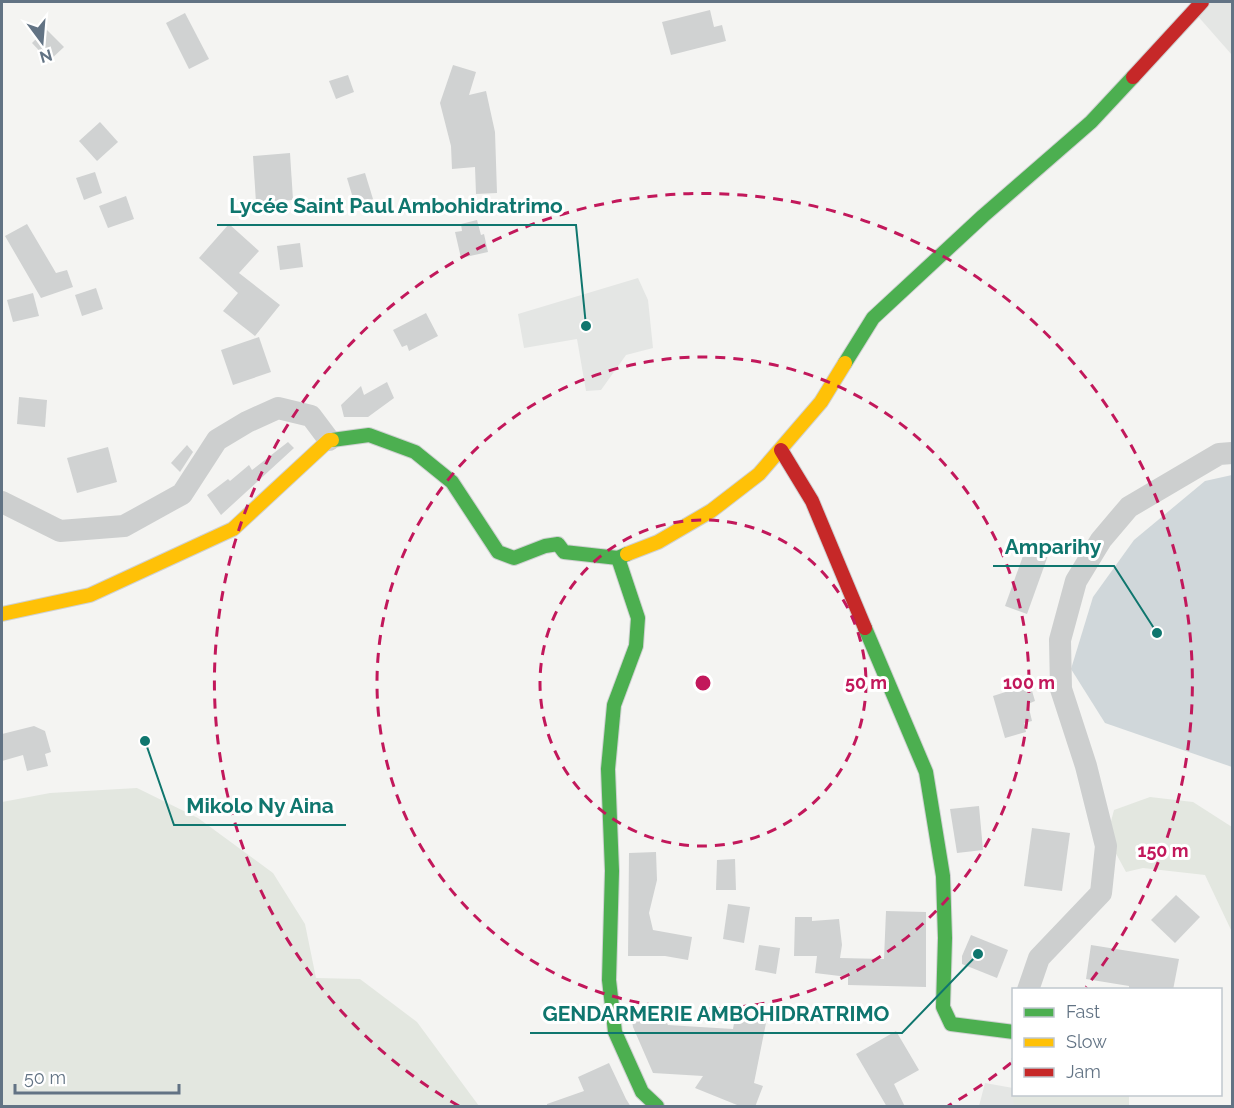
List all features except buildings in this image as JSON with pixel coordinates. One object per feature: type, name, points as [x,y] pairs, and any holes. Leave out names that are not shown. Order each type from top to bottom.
[{"type":"street","points":[[2,614],[90,595],[233,529],[329,440],[369,435],[415,452],[452,482],[498,552],[514,558],[545,546],[558,544],[564,552],[618,558],[658,542],[711,511],[759,474],[821,402],[873,318],[983,216],[1091,122],[1202,2]]},
{"type":"street","points":[[2,502],[60,531],[124,526],[182,494],[217,440],[247,422],[278,408],[311,416],[329,440]]},
{"type":"street","points":[[781,450],[812,501],[926,772],[943,876],[945,938],[943,1007],[951,1024],[1012,1032]]},
{"type":"street","points":[[1030,988],[1039,958],[1101,893],[1106,846],[1086,766],[1061,689],[1060,640],[1076,581],[1101,540],[1129,507],[1219,454],[1233,453]]},
{"type":"street","points":[[618,558],[638,618],[636,646],[614,705],[608,769],[612,871],[609,980],[615,1032],[642,1092],[657,1107]]},
{"type":"shaded area","points":[[1208,2],[1232,2],[1232,55],[1196,14]]},
{"type":"shaded area","points":[[638,278],[648,300],[653,348],[626,355],[601,390],[586,391],[577,339],[524,348],[518,314]]},
{"type":"shaded area","points":[[1232,475],[1232,767],[1105,723],[1071,669],[1093,597],[1134,540],[1205,481]]},
{"type":"shaded area","points":[[137,788],[198,818],[273,873],[305,924],[316,978],[360,979],[417,1022],[479,1106],[2,1106],[2,802],[50,793]]},
{"type":"shaded area","points":[[1150,797],[1193,802],[1232,827],[1232,932],[1205,875],[1143,868],[1126,872],[1113,848],[1109,829],[1114,810]]},
{"type":"shaded area","points":[[985,1083],[1012,1088],[1012,1096],[1064,1096],[1133,1106],[979,1106]]},
{"type":"shaded area","points":[[1013,1096],[1129,1096],[1129,1106],[1014,1106]]},
{"type":"traffic: fast","points":[[845,363],[873,318],[983,216],[1091,122],[1133,77]]},
{"type":"traffic: fast","points":[[332,440],[369,435],[415,452],[452,482],[498,552],[514,558],[545,546],[558,544],[564,552],[618,558]]},
{"type":"traffic: fast","points":[[627,554],[618,558],[638,618],[636,646],[614,705],[608,769],[612,871],[609,980],[615,1032],[642,1092],[657,1106]]},
{"type":"traffic: fast","points":[[865,628],[926,772],[943,876],[945,938],[943,1007],[951,1024],[1012,1032]]},
{"type":"traffic: slow","points":[[627,554],[658,542],[711,511],[759,474],[821,402],[845,363]]},
{"type":"traffic: slow","points":[[2,614],[90,595],[233,529],[329,440],[332,440]]},
{"type":"traffic: jam","points":[[1133,77],[1202,2]]},
{"type":"traffic: jam","points":[[781,450],[812,501],[865,628]]},
{"type":"place","name":"Lycée Saint Paul Ambohidratrimo","points":[[586,326]]},
{"type":"place","name":"Amparihy","points":[[1157,633]]},
{"type":"place","name":"Mikolo Ny Aina","points":[[145,741]]},
{"type":"place","name":"GENDARMERIE AMBOHIDRATRIMO","points":[[978,954]]}]
